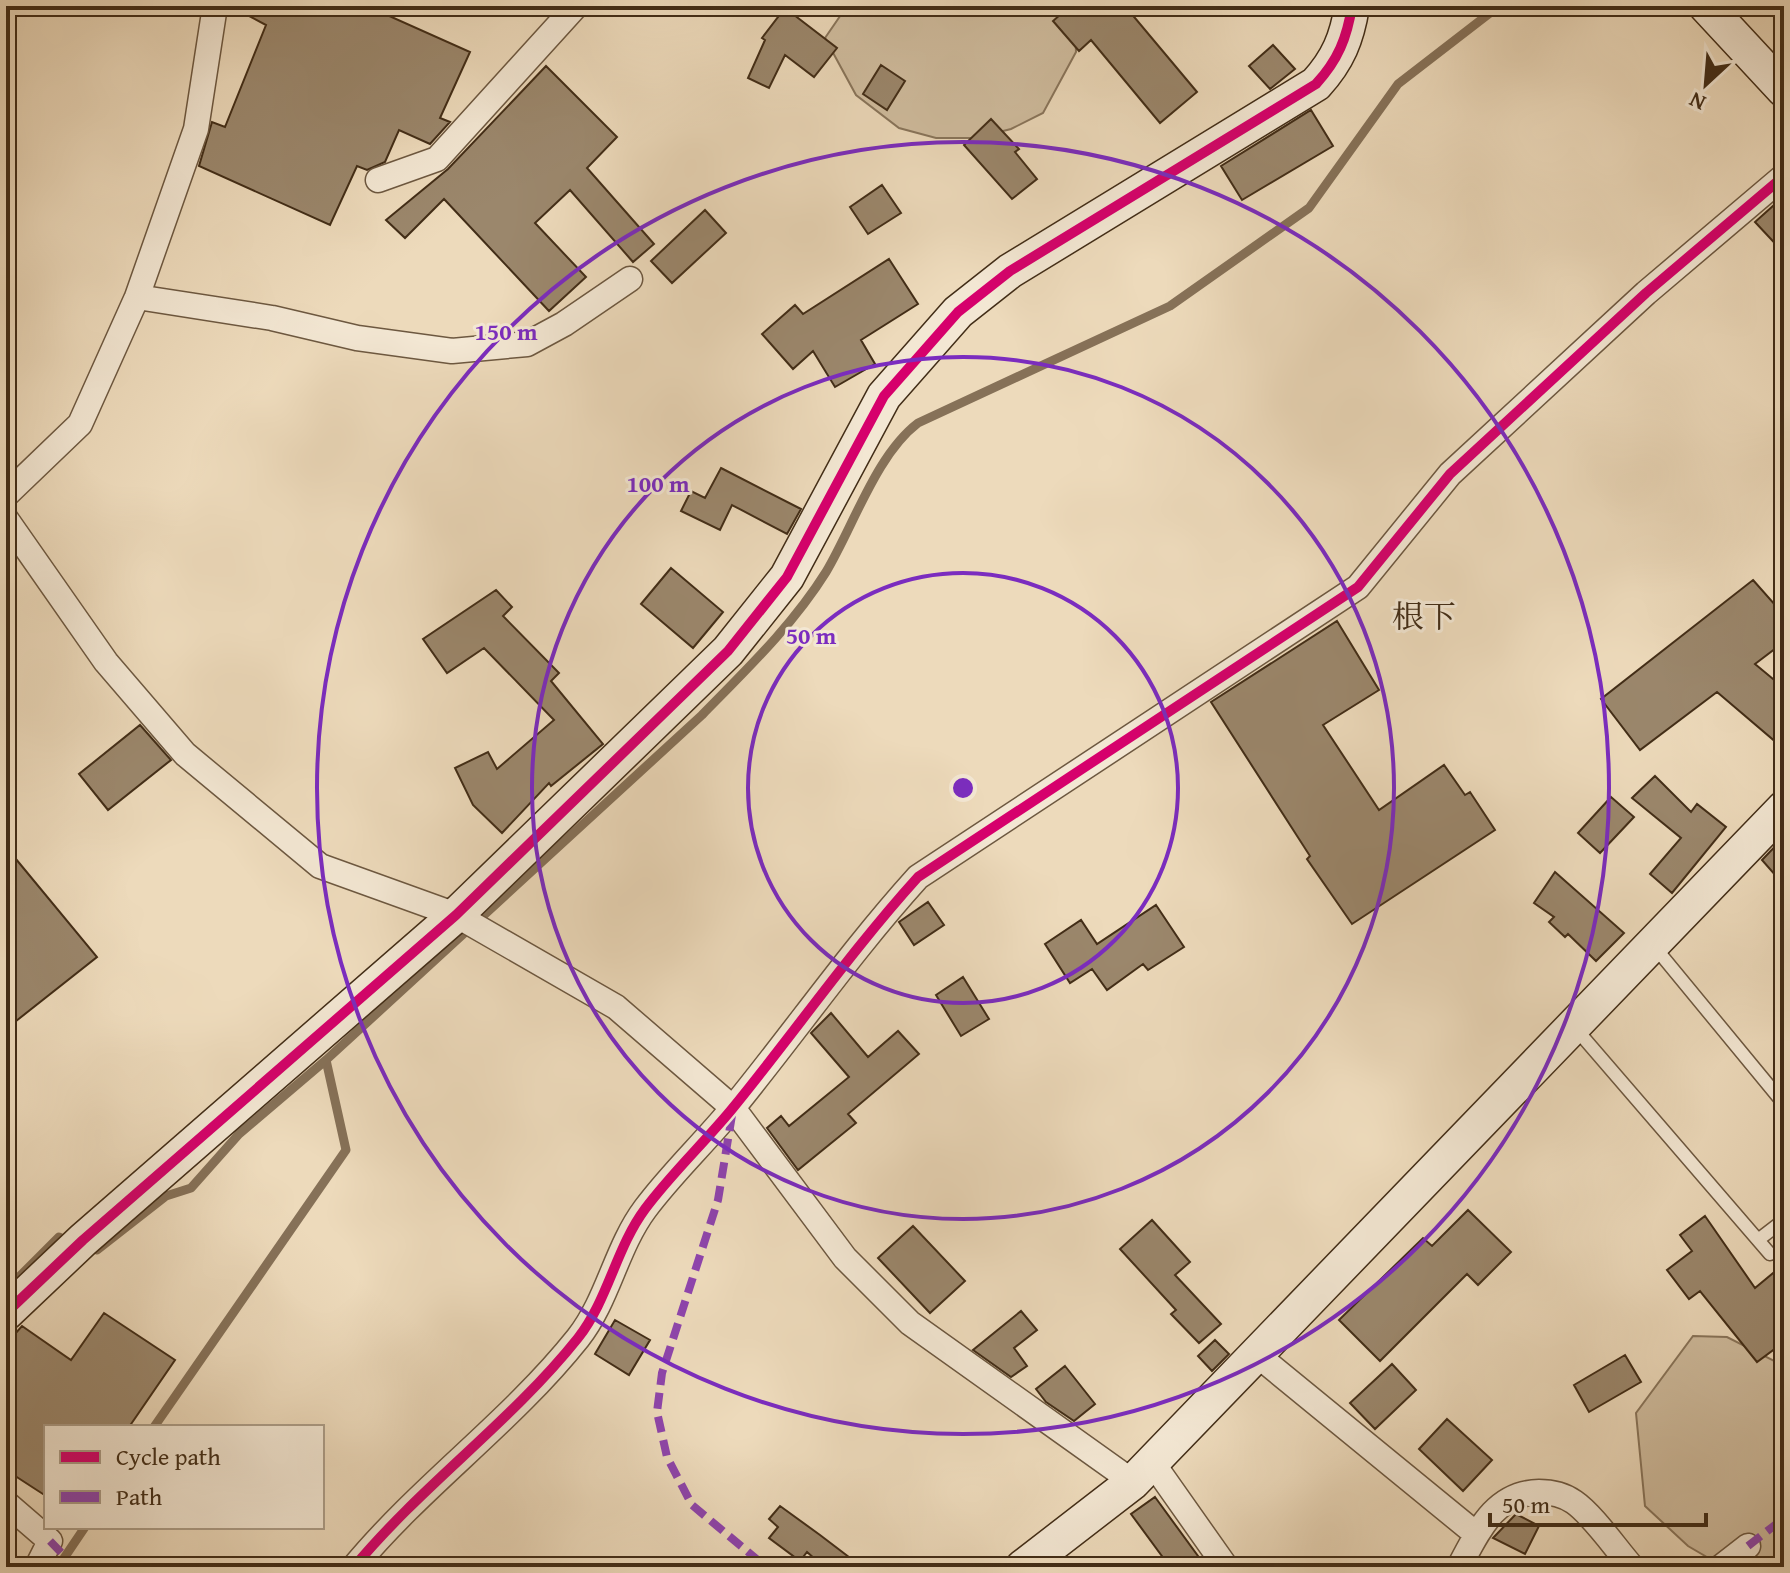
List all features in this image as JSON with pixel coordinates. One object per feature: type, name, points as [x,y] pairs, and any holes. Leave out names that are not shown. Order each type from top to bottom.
[{"type":"street","points":[[6,495],[80,424],[137,297],[196,129],[215,6]]},
{"type":"street","points":[[378,180],[437,159],[576,6]]},
{"type":"street","points":[[6,1313],[83,1240],[456,915],[728,651],[761,614],[787,577],[884,396],[958,312],[1010,271],[1307,91],[1335,64],[1347,35],[1352,6]]},
{"type":"street","points":[[1706,6],[1784,90]]},
{"type":"street","points":[[354,1567],[395,1518],[521,1402],[556,1365],[595,1310],[643,1211],[733,1108],[878,922],[918,877],[1358,587],[1450,474],[1646,293],[1784,176]]},
{"type":"street","points":[[137,297],[272,318],[357,338],[452,351],[527,344],[564,324],[630,279]]},
{"type":"street","points":[[6,519],[106,662],[185,754],[320,866],[456,915],[616,1007],[733,1108],[845,1258],[910,1323],[1142,1472],[1226,1567]]},
{"type":"street","points":[[1023,1567],[1142,1472],[1651,942],[1784,808]]},
{"type":"street","points":[[1256,1354],[1476,1534]]},
{"type":"street","points":[[1459,1567],[1476,1534],[1503,1500],[1524,1492],[1551,1492],[1575,1502],[1632,1567]]},
{"type":"street","points":[[6,1503],[50,1541],[37,1567]]},
{"type":"street","points":[[1721,1567],[1748,1546]]},
{"type":"lane","points":[[1651,942],[1784,1104]]},
{"type":"lane","points":[[1572,1024],[1770,1254]]},
{"type":"lane","points":[[1758,1240],[1784,1220]]},
{"type":"shaded area","points":[[847,6],[1074,6],[1076,52],[1043,113],[1011,129],[975,138],[936,138],[899,128],[856,95],[825,38]]},
{"type":"shaded area","points":[[1693,1336],[1727,1337],[1784,1366],[1784,1567],[1724,1567],[1688,1546],[1645,1506],[1636,1413]]},
{"type":"building","points":[[230,6],[367,6],[470,52],[440,118],[450,122],[430,144],[399,130],[385,162],[367,170],[357,166],[330,225],[199,166],[212,122],[225,127],[266,25]]},
{"type":"building","points":[[1070,6],[1125,6],[1197,92],[1160,123],[1091,40],[1079,51],[1053,21]]},
{"type":"building","points":[[785,8],[837,48],[814,77],[785,55],[769,88],[748,78],[765,40],[762,38]]},
{"type":"building","points":[[1273,45],[1295,69],[1270,89],[1249,66]]},
{"type":"building","points":[[881,65],[905,81],[887,110],[863,94]]},
{"type":"building","points":[[546,66],[617,137],[587,168],[654,244],[633,262],[570,190],[535,223],[586,277],[549,311],[444,199],[405,238],[386,220],[448,169]]},
{"type":"building","points":[[1311,110],[1333,146],[1242,200],[1221,166]]},
{"type":"building","points":[[991,119],[1019,149],[1015,152],[1037,179],[1012,199],[964,145]]},
{"type":"building","points":[[882,185],[901,213],[868,234],[850,207]]},
{"type":"building","points":[[1784,196],[1784,253],[1755,222]]},
{"type":"building","points":[[705,210],[726,233],[672,283],[651,261]]},
{"type":"building","points":[[889,259],[918,304],[861,340],[875,364],[835,387],[813,351],[793,369],[762,334],[795,305],[803,314]]},
{"type":"building","points":[[721,468],[801,509],[787,534],[732,505],[720,530],[681,511],[691,491],[705,498]]},
{"type":"building","points":[[671,568],[723,612],[693,648],[641,604]]},
{"type":"building","points":[[1753,580],[1784,615],[1784,642],[1755,664],[1784,688],[1784,749],[1717,692],[1640,750],[1601,699]]},
{"type":"building","points":[[496,590],[512,607],[503,616],[559,673],[551,681],[603,744],[551,786],[549,783],[502,833],[473,805],[455,768],[488,752],[497,769],[554,720],[484,648],[447,673],[423,639]]},
{"type":"building","points":[[1337,621],[1379,690],[1323,725],[1379,810],[1444,765],[1465,795],[1470,792],[1495,830],[1352,924],[1307,859],[1310,856],[1211,702]]},
{"type":"building","points":[[140,725],[171,760],[108,810],[79,774]]},
{"type":"building","points":[[1655,776],[1691,812],[1697,804],[1726,827],[1672,893],[1650,874],[1681,838],[1632,798]]},
{"type":"building","points":[[1611,797],[1634,817],[1600,853],[1578,833]]},
{"type":"building","points":[[1784,837],[1784,885],[1762,860]]},
{"type":"building","points":[[6,847],[97,957],[6,1029]]},
{"type":"building","points":[[1555,872],[1624,933],[1596,961],[1568,934],[1565,937],[1549,922],[1554,917],[1534,903]]},
{"type":"building","points":[[928,902],[944,925],[914,945],[899,922]]},
{"type":"building","points":[[1156,905],[1184,947],[1148,970],[1143,964],[1107,990],[1092,969],[1070,983],[1045,944],[1081,920],[1097,944]]},
{"type":"building","points":[[963,977],[989,1019],[961,1036],[936,995]]},
{"type":"building","points":[[831,1013],[868,1057],[898,1031],[919,1054],[848,1114],[856,1123],[798,1170],[767,1128],[781,1116],[789,1126],[849,1077],[811,1033]]},
{"type":"building","points":[[1468,1210],[1511,1252],[1478,1285],[1467,1274],[1380,1361],[1339,1320],[1423,1238],[1432,1246]]},
{"type":"building","points":[[1705,1216],[1755,1288],[1784,1264],[1784,1342],[1757,1362],[1700,1291],[1689,1299],[1667,1270],[1692,1251],[1680,1235]]},
{"type":"building","points":[[1152,1220],[1190,1262],[1175,1275],[1221,1324],[1199,1343],[1171,1314],[1176,1310],[1120,1249]]},
{"type":"building","points":[[913,1226],[965,1281],[930,1313],[878,1258]]},
{"type":"building","points":[[1021,1311],[1037,1330],[1014,1348],[1027,1366],[1011,1377],[973,1350]]},
{"type":"building","points":[[104,1313],[175,1360],[130,1425],[44,1425],[44,1495],[6,1470],[6,1344],[22,1326],[71,1360]]},
{"type":"building","points":[[615,1320],[650,1340],[629,1375],[595,1354]]},
{"type":"building","points":[[1215,1340],[1229,1354],[1212,1371],[1198,1356]]},
{"type":"building","points":[[1625,1355],[1641,1382],[1589,1412],[1574,1385]]},
{"type":"building","points":[[1392,1364],[1416,1390],[1375,1429],[1350,1403]]},
{"type":"building","points":[[1065,1366],[1095,1404],[1074,1421],[1046,1402],[1036,1389]]},
{"type":"building","points":[[1447,1419],[1492,1460],[1463,1491],[1419,1449]]},
{"type":"building","points":[[1155,1497],[1206,1567],[1170,1567],[1131,1514]]},
{"type":"building","points":[[780,1506],[862,1567],[824,1567],[807,1552],[800,1561],[769,1538],[778,1527],[769,1519]]},
{"type":"building","points":[[1516,1514],[1539,1526],[1525,1554],[1493,1538]]},
{"type":"waterway","points":[[97,1250],[166,1196],[191,1188],[239,1134],[326,1060],[702,715],[768,646],[813,592],[878,472],[903,437],[918,423],[1170,306],[1309,208],[1398,84],[1499,6]]},
{"type":"waterway","points":[[155,1425],[346,1150],[326,1060]]},
{"type":"waterway","points":[[6,1290],[59,1237],[71,1244]]},
{"type":"waterway","points":[[58,1567],[84,1529]]},
{"type":"marked path","points":[[732,1115],[718,1200],[662,1373],[657,1412],[667,1457],[692,1505],[766,1567]]},
{"type":"marked path","points":[[1748,1546],[1784,1518]]},
{"type":"marked path","points":[[50,1541],[75,1567]]},
{"type":"cycle path","points":[[6,1313],[83,1240],[456,915],[728,651],[787,577],[884,396],[958,312],[1010,271],[1316,84],[1340,48],[1352,6]]},
{"type":"cycle path","points":[[354,1567],[409,1508],[524,1398],[578,1338],[597,1307],[627,1240],[645,1209],[732,1109],[918,877],[1358,587],[1450,474],[1646,293],[1784,176]]},
{"type":"district","name":"根下","points":[[1424,617]]}]
